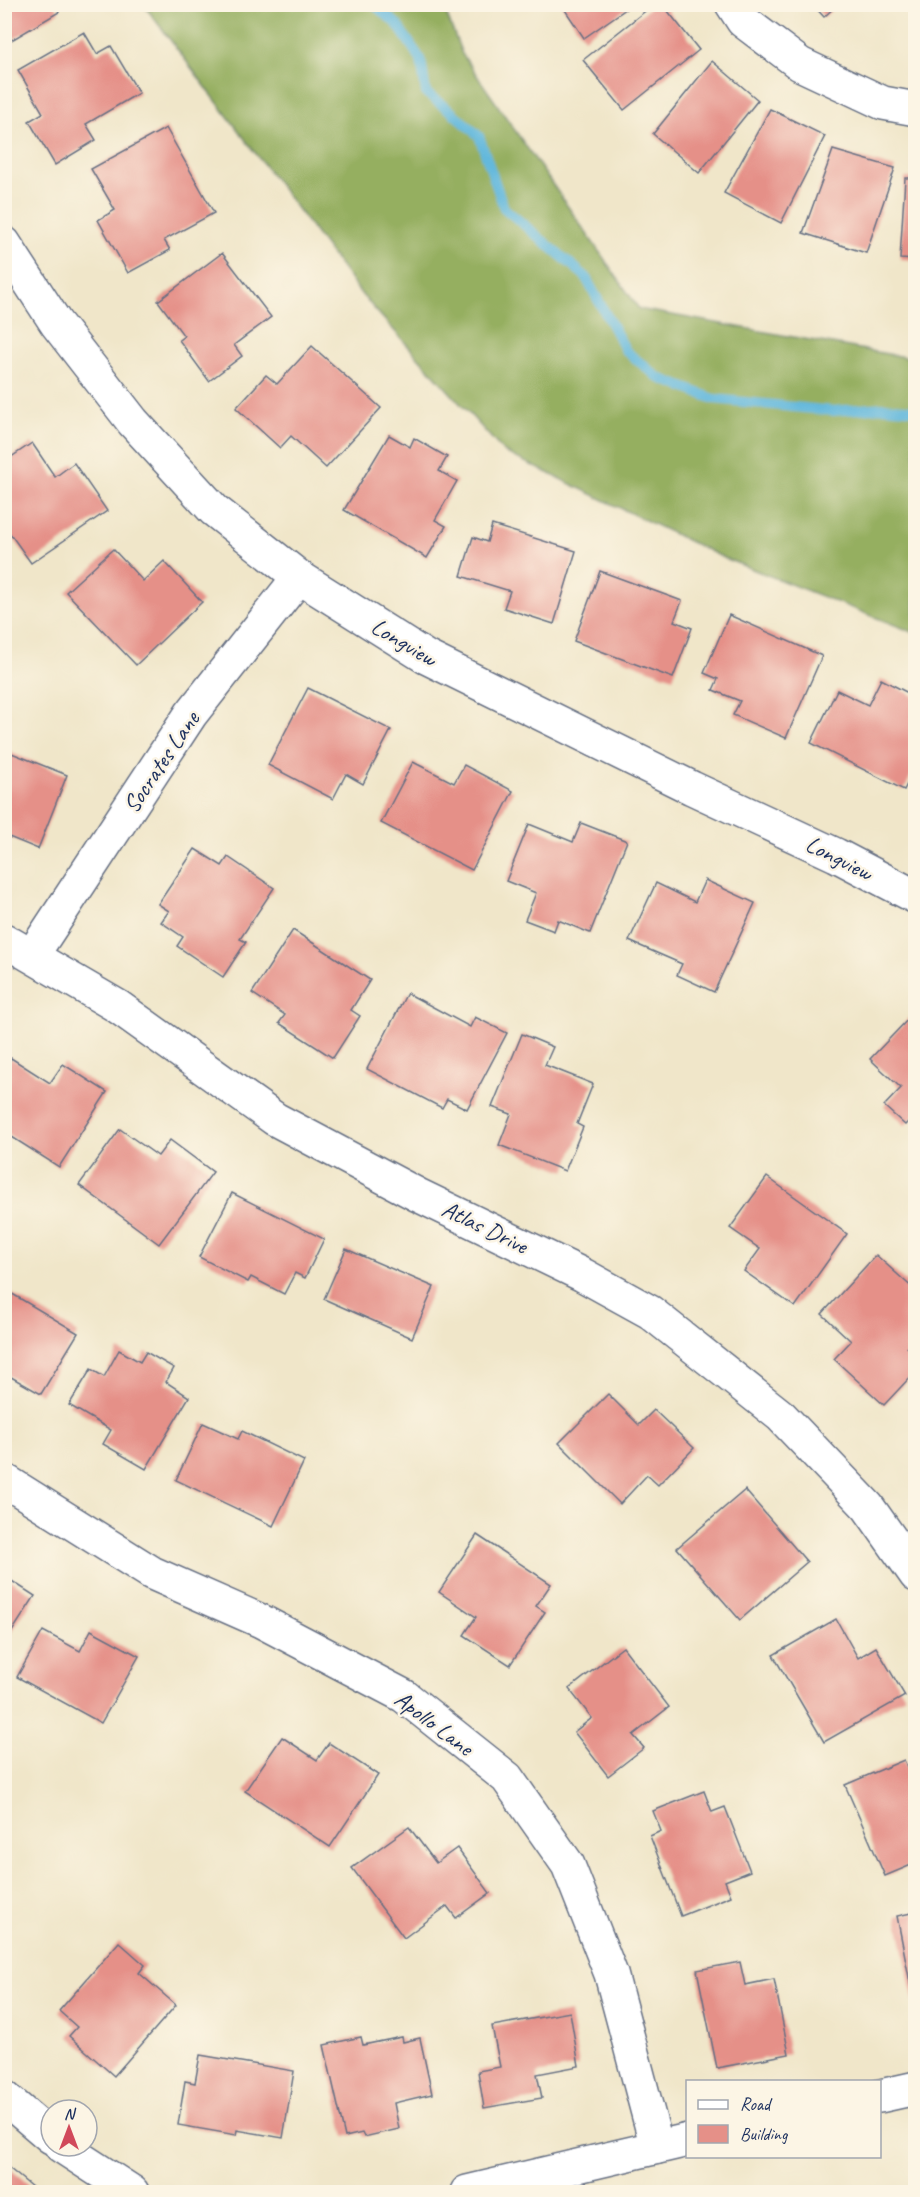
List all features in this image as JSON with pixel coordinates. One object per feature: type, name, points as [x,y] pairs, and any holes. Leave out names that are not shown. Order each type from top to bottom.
[{"type":"street","points":[[732,4],[743,21],[800,64],[883,103],[915,109]]},
{"type":"street","name":"Longview","points":[[4,243],[56,323],[133,423],[214,510],[299,577],[426,657],[692,788],[836,855],[915,897]]},
{"type":"street","name":"Socrates Lane","points":[[19,947],[192,714],[299,577]]},
{"type":"street","name":"Atlas Drive","points":[[19,947],[117,1006],[275,1119],[418,1195],[583,1275],[650,1312],[781,1416],[868,1507],[915,1575]]},
{"type":"street","name":"Apollo Lane","points":[[4,1480],[152,1573],[261,1621],[404,1696],[507,1778],[568,1864],[611,1974],[672,2144]]},
{"type":"street","points":[[881,2096],[915,2088]]},
{"type":"street","points":[[4,2097],[39,2128]]},
{"type":"street","points":[[466,2193],[672,2144]]},
{"type":"street","points":[[79,2158],[132,2193]]},
{"type":"green space","points":[[144,5],[443,5],[462,54],[639,309],[915,359],[915,633],[724,558],[504,452],[362,295]]},
{"type":"building","points":[[5,4],[55,4],[59,12],[5,44]]},
{"type":"building","points":[[561,4],[633,4],[584,38]]},
{"type":"building","points":[[812,4],[838,4],[824,17]]},
{"type":"building","points":[[653,5],[663,5],[699,50],[624,110],[583,60]]},
{"type":"building","points":[[914,21],[916,21],[916,48],[912,48]]},
{"type":"building","points":[[84,32],[97,54],[111,46],[139,93],[86,124],[96,140],[55,165],[29,121],[43,113],[18,70]]},
{"type":"building","points":[[712,61],[758,100],[699,173],[653,134]]},
{"type":"building","points":[[770,109],[825,136],[781,223],[724,193]]},
{"type":"building","points":[[166,128],[214,213],[164,240],[170,250],[128,273],[98,220],[115,210],[91,169]]},
{"type":"building","points":[[833,150],[895,168],[866,253],[803,233]]},
{"type":"building","points":[[905,178],[916,178],[916,260],[900,259]]},
{"type":"building","points":[[222,253],[271,317],[234,345],[242,356],[209,381],[179,340],[184,336],[158,301]]},
{"type":"building","points":[[312,346],[381,408],[326,468],[291,436],[280,448],[236,408],[266,375],[277,384]]},
{"type":"building","points":[[389,435],[410,447],[414,438],[447,457],[439,471],[457,481],[435,520],[446,526],[427,558],[344,510]]},
{"type":"building","points":[[32,443],[55,477],[74,463],[107,511],[31,563],[4,525],[4,462]]},
{"type":"building","points":[[492,525],[576,551],[554,624],[504,608],[510,591],[461,576],[473,537],[487,542]]},
{"type":"building","points":[[113,549],[143,581],[164,561],[202,602],[136,665],[66,592]]},
{"type":"building","points":[[600,571],[682,601],[674,621],[692,628],[673,678],[574,641]]},
{"type":"building","points":[[729,615],[822,656],[786,738],[733,715],[740,701],[713,690],[718,679],[704,673]]},
{"type":"building","points":[[881,679],[916,697],[916,766],[904,790],[811,743],[837,690],[868,705]]},
{"type":"building","points":[[308,688],[391,730],[363,784],[346,774],[333,799],[268,765]]},
{"type":"building","points":[[4,750],[67,775],[38,849],[4,835]]},
{"type":"building","points":[[413,762],[454,783],[464,765],[513,791],[472,870],[381,823]]},
{"type":"building","points":[[581,823],[627,841],[590,933],[558,920],[554,931],[525,920],[536,893],[506,881],[529,824],[573,842]]},
{"type":"building","points":[[195,849],[222,866],[228,857],[274,888],[240,939],[246,942],[223,977],[177,946],[183,937],[161,922],[169,911],[158,904]]},
{"type":"building","points":[[705,880],[755,903],[714,992],[677,975],[682,964],[629,941],[656,883],[695,902]]},
{"type":"building","points":[[293,930],[370,980],[351,1010],[360,1016],[333,1058],[279,1023],[285,1015],[252,993]]},
{"type":"building","points":[[407,993],[470,1027],[475,1017],[507,1033],[467,1109],[447,1099],[442,1108],[367,1069]]},
{"type":"building","points":[[912,1015],[916,1018],[916,1118],[914,1116],[905,1125],[884,1106],[901,1088],[870,1059]]},
{"type":"building","points":[[522,1034],[553,1047],[545,1065],[593,1084],[577,1124],[583,1127],[565,1171],[499,1145],[511,1114],[492,1107]]},
{"type":"building","points":[[11,1058],[50,1083],[63,1064],[107,1092],[59,1167],[4,1132],[4,1069]]},
{"type":"building","points":[[120,1129],[158,1156],[170,1140],[213,1172],[159,1244],[79,1185]]},
{"type":"building","points":[[767,1177],[847,1234],[795,1307],[744,1271],[760,1249],[730,1228]]},
{"type":"building","points":[[232,1193],[324,1239],[305,1278],[295,1273],[284,1294],[251,1277],[248,1282],[199,1257]]},
{"type":"building","points":[[346,1249],[434,1287],[412,1338],[324,1299]]},
{"type":"building","points":[[876,1255],[916,1291],[916,1339],[907,1347],[916,1355],[916,1371],[884,1405],[834,1359],[851,1341],[822,1314]]},
{"type":"building","points":[[4,1289],[78,1333],[41,1394],[4,1373]]},
{"type":"building","points":[[119,1350],[140,1362],[146,1352],[174,1368],[166,1382],[189,1397],[146,1469],[103,1444],[111,1430],[69,1405],[91,1369],[104,1377]]},
{"type":"building","points":[[608,1394],[639,1425],[654,1410],[694,1448],[658,1485],[647,1475],[620,1504],[559,1443]]},
{"type":"building","points":[[203,1423],[238,1439],[242,1431],[304,1461],[273,1526],[176,1480]]},
{"type":"building","points":[[745,1490],[807,1562],[740,1620],[677,1548]]},
{"type":"building","points":[[477,1535],[551,1584],[536,1606],[545,1612],[510,1665],[464,1635],[476,1617],[439,1592]]},
{"type":"building","points":[[4,1576],[35,1596],[4,1644]]},
{"type":"building","points":[[836,1619],[858,1658],[876,1647],[905,1696],[824,1742],[773,1655]]},
{"type":"building","points":[[91,1630],[139,1656],[101,1723],[17,1677],[43,1631],[80,1651]]},
{"type":"building","points":[[623,1647],[669,1707],[633,1735],[644,1748],[608,1776],[574,1732],[592,1718],[569,1689]]},
{"type":"building","points":[[282,1737],[317,1760],[329,1743],[378,1775],[330,1847],[245,1791]]},
{"type":"building","points":[[904,1760],[916,1787],[916,1863],[885,1876],[845,1785]]},
{"type":"building","points":[[704,1791],[712,1812],[725,1807],[750,1871],[725,1881],[731,1896],[681,1916],[650,1836],[661,1831],[653,1811]]},
{"type":"building","points":[[409,1827],[436,1863],[457,1848],[490,1893],[456,1918],[447,1906],[404,1938],[352,1868]]},
{"type":"building","points":[[916,1912],[916,2003],[914,2003],[897,1916]]},
{"type":"building","points":[[119,1942],[145,1965],[139,1973],[176,2005],[114,2076],[69,2036],[77,2027],[59,2011]]},
{"type":"building","points":[[740,1962],[745,1985],[774,1979],[789,2054],[717,2068],[697,1970]]},
{"type":"building","points":[[570,2012],[579,2066],[537,2074],[542,2098],[484,2108],[478,2071],[500,2067],[492,2026]]},
{"type":"building","points":[[361,2037],[363,2045],[402,2037],[403,2042],[420,2038],[432,2094],[394,2103],[399,2129],[364,2137],[362,2133],[345,2137],[324,2045]]},
{"type":"building","points":[[200,2055],[294,2071],[283,2138],[237,2130],[236,2135],[178,2125],[185,2081],[195,2083]]},
{"type":"building","points":[[4,2164],[38,2192],[4,2192]]},
{"type":"waterway","points":[[373,4],[397,24],[421,60],[426,93],[479,136],[504,208],[585,276],[626,351],[659,378],[714,399],[833,411],[885,407],[916,410]]}]
